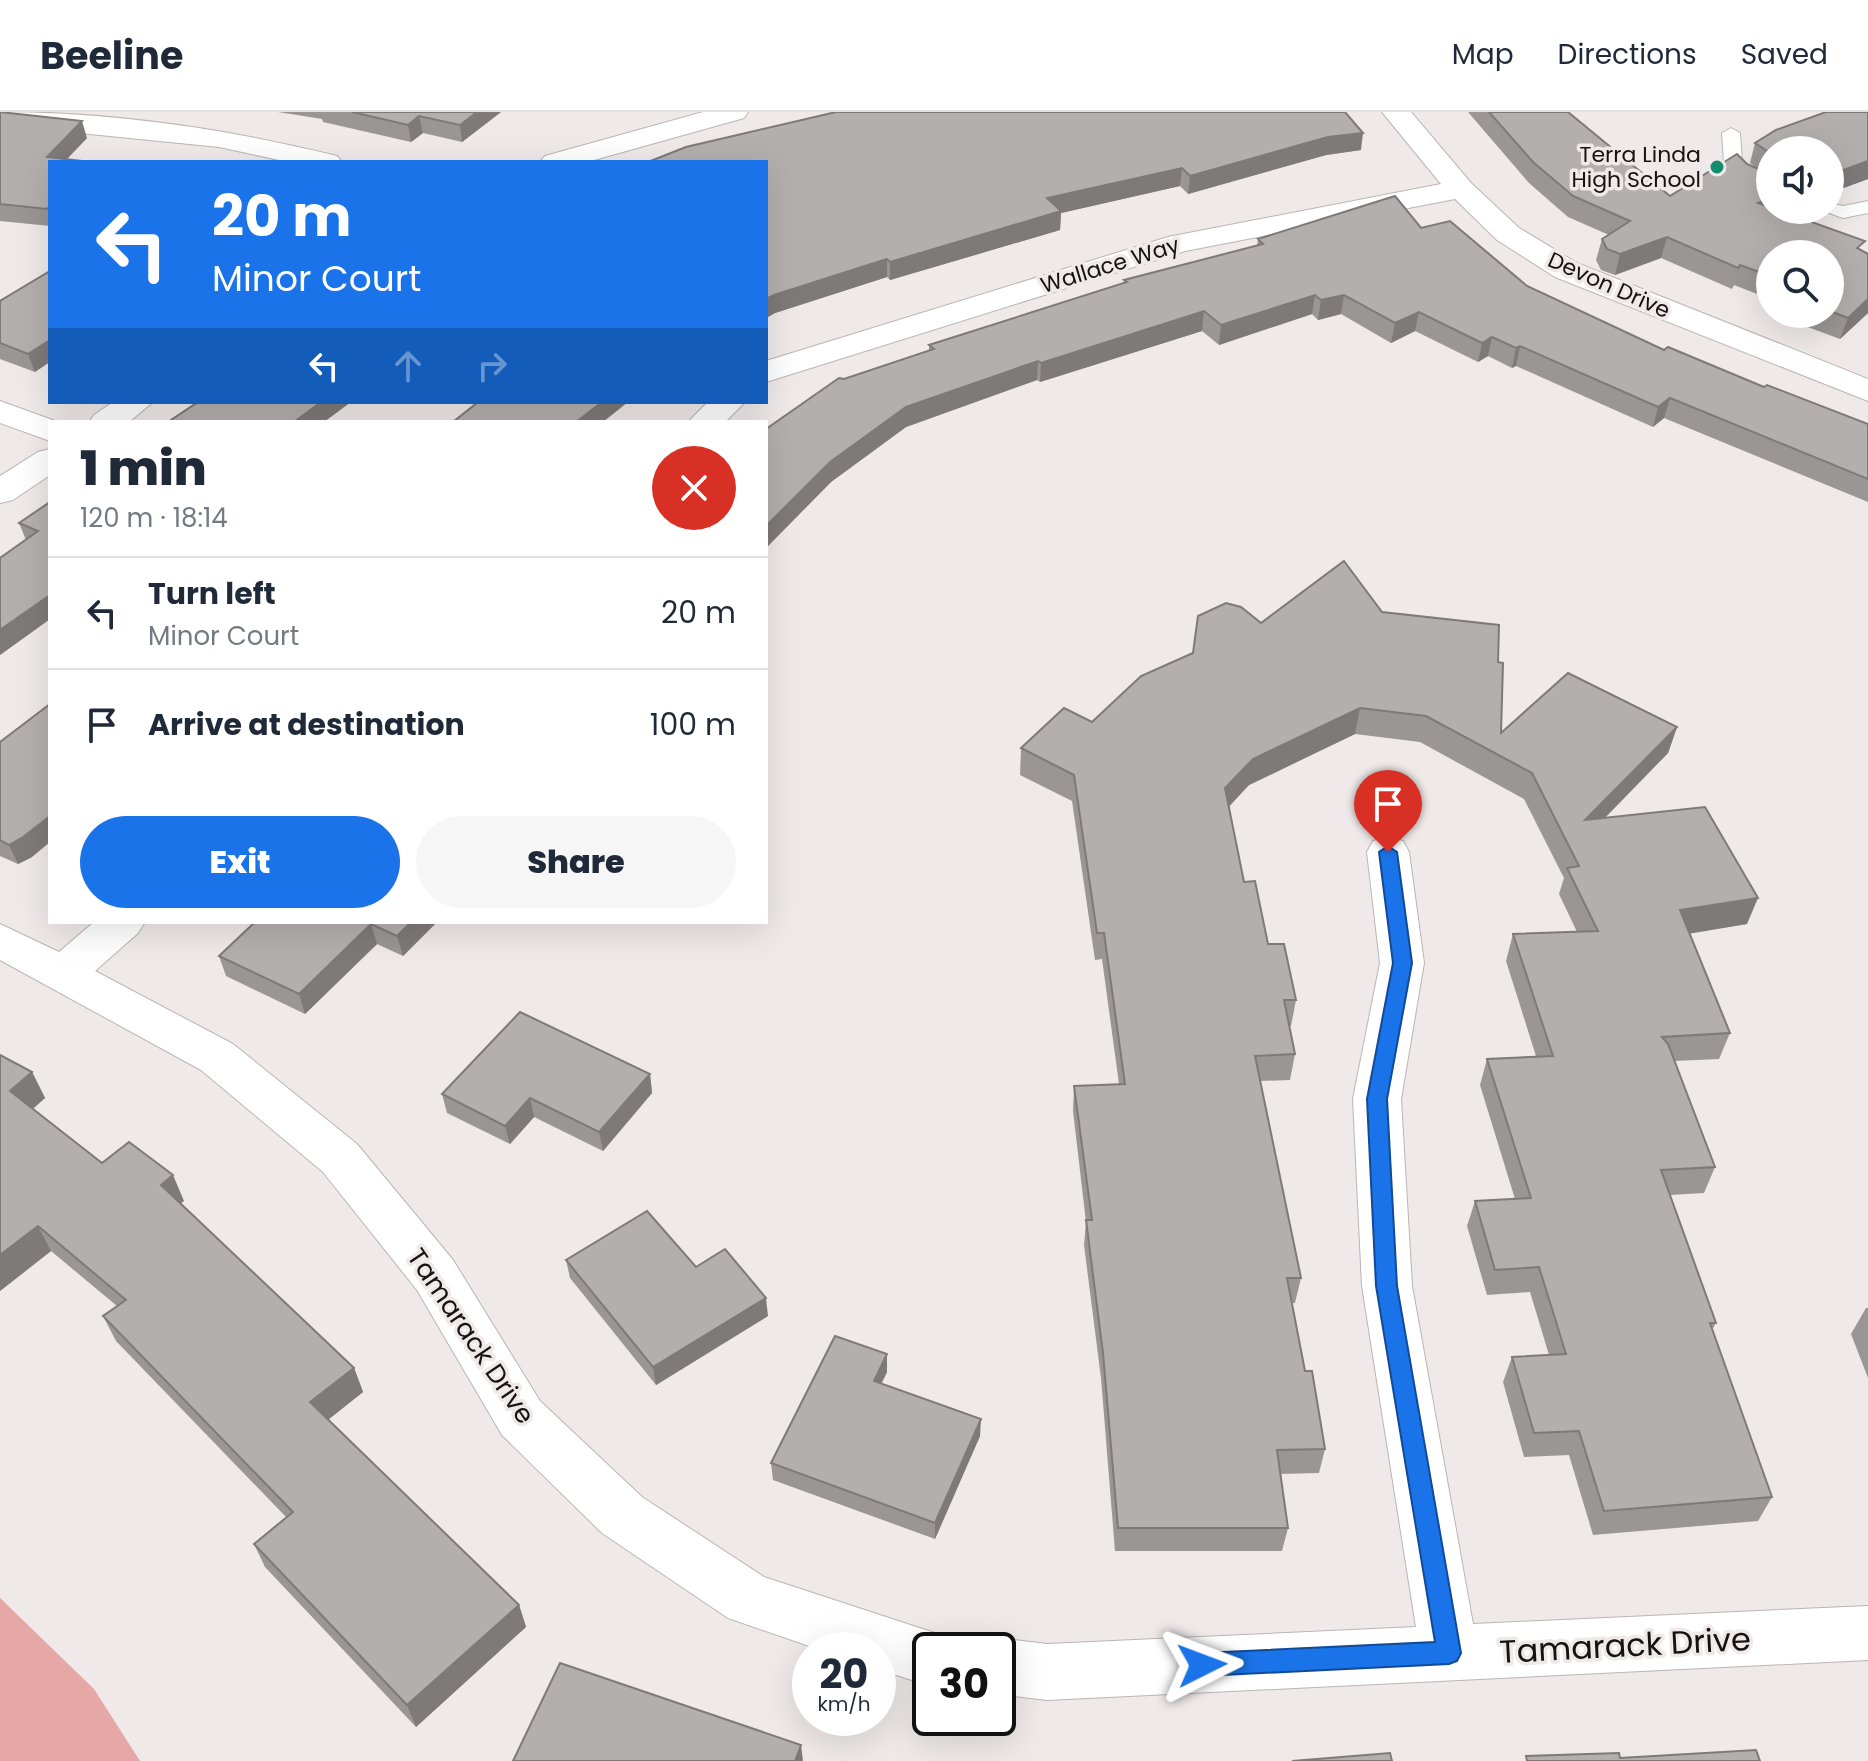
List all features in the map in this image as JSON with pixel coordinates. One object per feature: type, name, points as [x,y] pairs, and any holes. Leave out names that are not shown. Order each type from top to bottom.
[{"type":"street","points":[[562,160],[734,112]]},
{"type":"street","name":"Devon Drive","points":[[1396,112],[1461,189],[1508,234],[1566,270],[1868,391]]},
{"type":"street","points":[[0,117],[219,138],[318,160]]},
{"type":"street","name":"Wallace Way","points":[[768,371],[1179,243],[1461,189]]},
{"type":"street","points":[[109,420],[133,404]]},
{"type":"street","points":[[707,420],[726,404]]},
{"type":"street","points":[[0,411],[48,430]]},
{"type":"street","points":[[0,492],[48,460]]},
{"type":"street","points":[[1388,852],[1402,963],[1377,1099],[1387,1286],[1449,1653]]},
{"type":"street","points":[[64,973],[121,924]]},
{"type":"street","name":"Tamarack Drive","points":[[0,940],[217,1057],[340,1158],[435,1275],[521,1418],[622,1515],[748,1599],[912,1652]]},
{"type":"street","name":"Tamarack Drive","points":[[1016,1668],[1047,1672],[1868,1633]]},
{"type":"lane","points":[[1731,133],[1733,163],[1756,181]]},
{"type":"lane","points":[[1844,212],[1868,207]]},
{"type":"shaded area","points":[[0,1598],[94,1689],[140,1761],[0,1761]]},
{"type":"building","points":[[0,112],[82,121],[47,157],[73,160],[48,160],[48,208],[0,204]]},
{"type":"building","points":[[352,112],[477,112],[460,125],[419,116],[408,125]]},
{"type":"building","points":[[836,112],[1345,112],[1363,133],[1328,137],[1190,176],[1182,168],[1047,198],[1061,211],[890,262],[887,259],[768,298],[768,160],[653,160],[686,147]]},
{"type":"building","points":[[1489,112],[1568,112],[1670,196],[1737,154],[1756,168],[1756,224],[1817,224],[1865,241],[1857,248],[1868,254],[1868,299],[1848,318],[1844,316],[1844,240],[1756,240],[1756,271],[1740,265],[1738,268],[1667,237],[1620,254],[1607,249],[1602,239],[1630,221],[1573,196],[1533,162]]},
{"type":"building","points":[[1826,112],[1868,112],[1868,161],[1844,170],[1844,136],[1766,136]]},
{"type":"building","points":[[1395,196],[1421,228],[1450,221],[1527,286],[1664,350],[1668,347],[1764,387],[1767,385],[1868,424],[1868,479],[1670,398],[1658,407],[1520,346],[1516,348],[1492,337],[1482,343],[1419,312],[1395,323],[1344,295],[1321,300],[1315,295],[1221,325],[1204,311],[1041,363],[1038,361],[906,407],[830,462],[768,524],[768,428],[839,378],[844,379],[934,349],[929,345],[1127,282],[1124,280],[1263,244],[1258,239]]},
{"type":"building","points":[[48,272],[48,341],[28,354],[0,343],[0,301]]},
{"type":"building","points":[[195,404],[318,404],[297,420],[171,420]]},
{"type":"building","points":[[476,404],[599,404],[579,420],[456,420]]},
{"type":"building","points":[[48,503],[48,596],[0,630],[0,558],[38,531],[19,523]]},
{"type":"building","points":[[1344,561],[1382,612],[1499,625],[1498,662],[1503,663],[1501,733],[1568,673],[1677,727],[1585,820],[1705,807],[1758,898],[1680,910],[1730,1033],[1662,1037],[1668,1044],[1715,1167],[1661,1170],[1716,1323],[1710,1323],[1772,1497],[1604,1511],[1579,1431],[1534,1433],[1512,1357],[1566,1354],[1539,1267],[1495,1270],[1475,1201],[1531,1198],[1487,1059],[1553,1056],[1513,934],[1598,931],[1567,868],[1579,866],[1532,773],[1426,716],[1360,708],[1253,759],[1225,788],[1244,882],[1255,881],[1268,944],[1284,944],[1296,1000],[1284,1000],[1295,1054],[1255,1056],[1301,1278],[1287,1278],[1305,1371],[1312,1371],[1325,1449],[1277,1450],[1288,1528],[1118,1528],[1103,1353],[1086,1220],[1092,1220],[1074,1086],[1125,1084],[1104,933],[1097,933],[1074,775],[1021,748],[1064,708],[1092,722],[1141,676],[1193,653],[1198,616],[1226,603],[1241,607],[1261,623]]},
{"type":"building","points":[[48,706],[48,818],[9,845],[0,840],[0,742]]},
{"type":"building","points":[[253,924],[371,924],[299,994],[219,956]]},
{"type":"building","points":[[371,924],[409,924],[397,936]]},
{"type":"building","points":[[520,1012],[650,1074],[599,1132],[530,1098],[505,1126],[442,1094]]},
{"type":"building","points":[[0,1055],[32,1072],[10,1091],[102,1163],[129,1142],[173,1175],[161,1185],[354,1368],[310,1402],[519,1605],[407,1705],[254,1544],[293,1512],[103,1316],[126,1300],[38,1226],[0,1255]]},
{"type":"building","points":[[647,1211],[696,1267],[725,1249],[766,1298],[653,1367],[566,1260]]},
{"type":"building","points":[[835,1336],[887,1354],[874,1381],[981,1419],[935,1523],[771,1463]]},
{"type":"building","points":[[560,1663],[801,1745],[795,1761],[513,1761]]},
{"type":"building","points":[[1756,1750],[1760,1761],[1527,1761],[1526,1756],[1619,1753],[1620,1758]]},
{"type":"building","points":[[1390,1753],[1392,1761],[1292,1761]]},
{"type":"place","name":"Terra Linda High School","points":[[1717,167]]},
{"type":"route","points":[[1202,1665],[1449,1653],[1387,1286],[1377,1099],[1402,963],[1388,852]]}]
